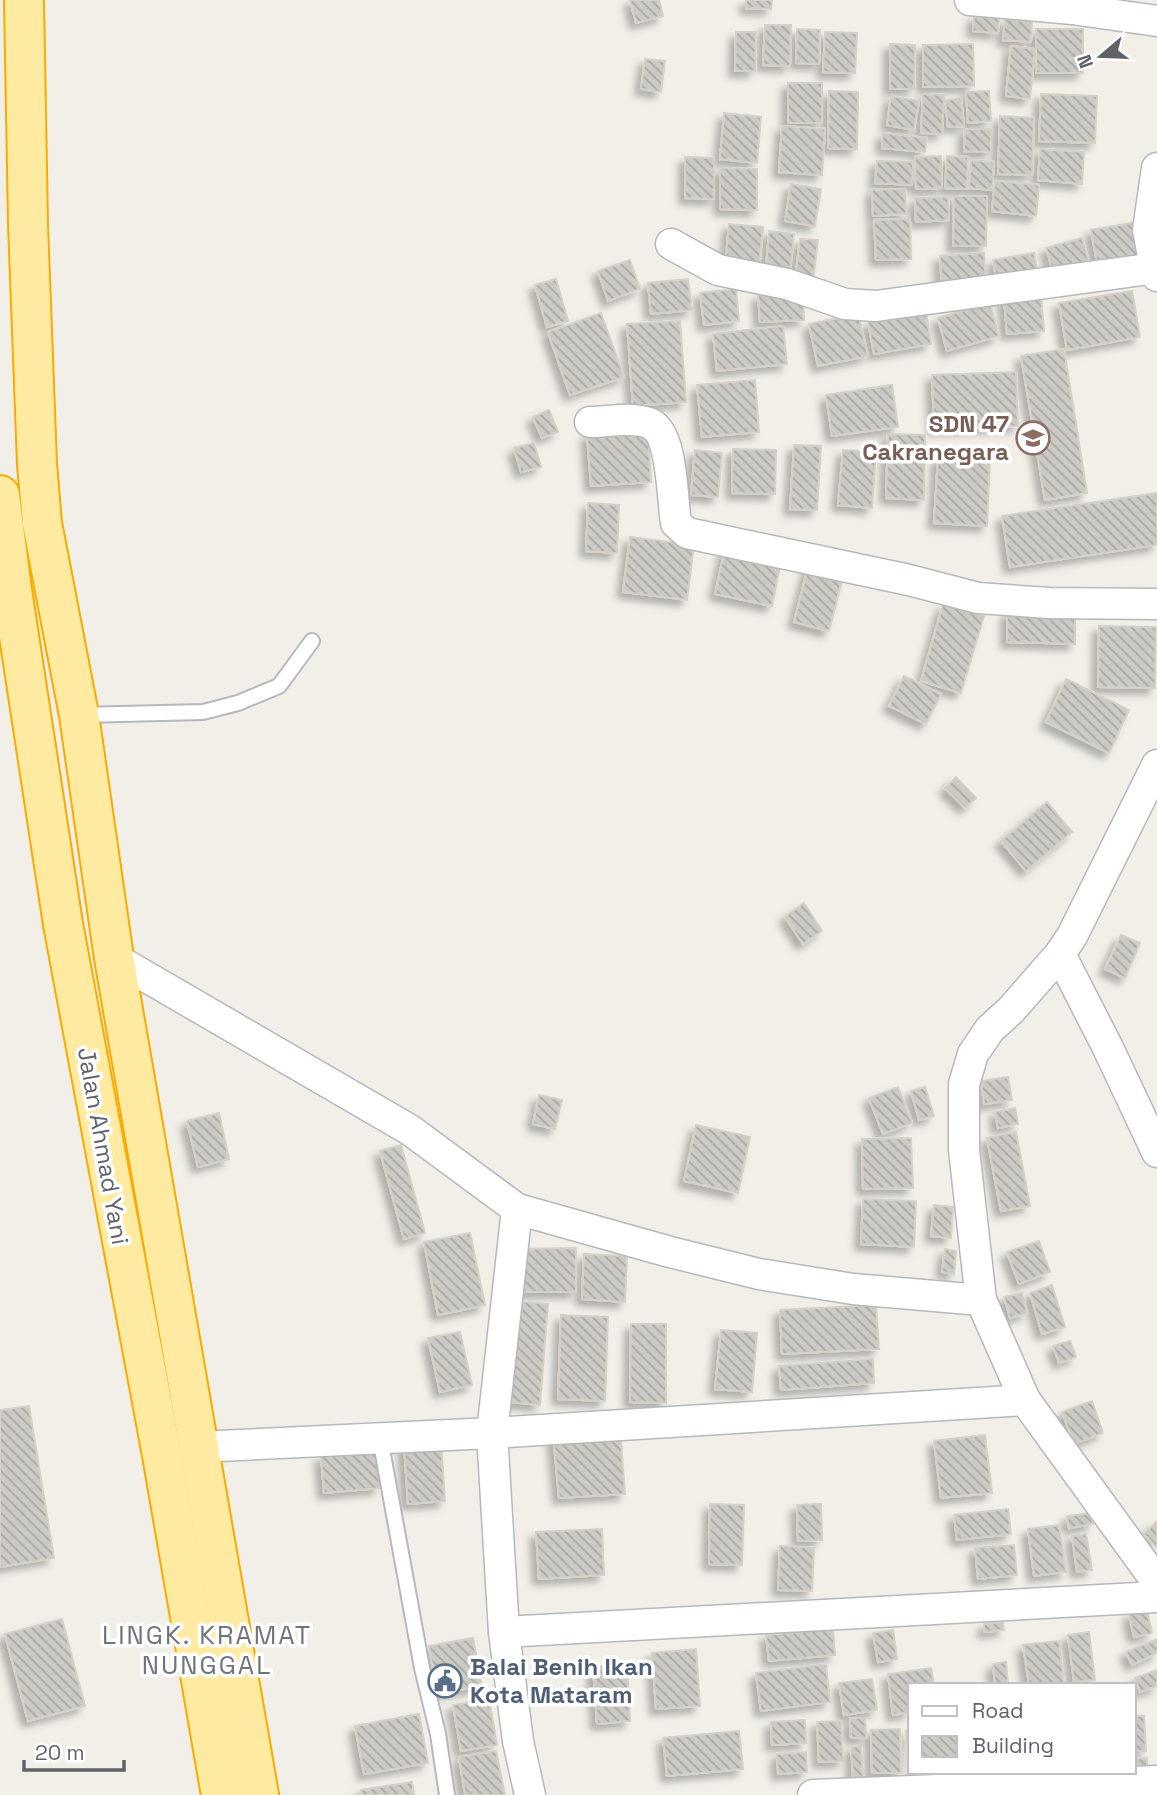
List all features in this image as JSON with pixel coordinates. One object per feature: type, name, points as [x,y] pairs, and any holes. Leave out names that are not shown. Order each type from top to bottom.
[{"type":"highway","points":[[24,0],[28,224],[37,464],[42,523],[79,715],[114,958],[259,1795]]},
{"type":"highway","name":"Jalan Ahmad Yani","points":[[0,495],[11,652],[54,860],[95,1103],[162,1455],[221,1795]]},
{"type":"highway","points":[[54,860],[99,852]]},
{"type":"street","points":[[970,0],[1072,4],[1157,21]]},
{"type":"street","points":[[671,244],[718,270],[787,284],[845,304],[876,306],[1156,272],[1148,230],[1157,168]]},
{"type":"street","points":[[590,422],[642,421],[653,425],[662,436],[666,449],[676,523],[687,533],[909,580],[978,598],[1049,603],[1157,604]]},
{"type":"street","points":[[1157,765],[1094,893],[1060,954],[973,1054],[964,1084],[964,1150],[981,1300],[1025,1400],[1157,1582]]},
{"type":"street","points":[[1060,954],[1148,1110],[1157,1152]]},
{"type":"street","points":[[114,958],[410,1130],[517,1209],[759,1274],[853,1289],[981,1300]]},
{"type":"street","points":[[517,1209],[492,1433],[503,1632],[518,1741],[530,1795]]},
{"type":"street","points":[[197,1447],[492,1433],[1025,1400]]},
{"type":"street","points":[[503,1632],[1157,1597]]},
{"type":"street","points":[[813,1795],[1157,1781]]},
{"type":"lane","points":[[79,715],[203,712],[238,704],[279,685],[312,641]]},
{"type":"lane","points":[[380,1438],[422,1668],[438,1734],[447,1795]]},
{"type":"building","points":[[630,0],[659,0],[663,16],[636,23]]},
{"type":"building","points":[[746,0],[772,0],[771,9],[746,8]]},
{"type":"building","points":[[974,16],[999,17],[998,33],[973,31]]},
{"type":"building","points":[[1005,19],[1032,22],[1031,42],[1003,40]]},
{"type":"building","points":[[765,25],[791,25],[790,66],[763,65]]},
{"type":"building","points":[[797,29],[820,30],[819,64],[796,63]]},
{"type":"building","points":[[1036,29],[1083,29],[1083,73],[1036,73]]},
{"type":"building","points":[[736,32],[756,32],[755,71],[735,71]]},
{"type":"building","points":[[825,32],[857,33],[855,73],[823,72]]},
{"type":"building","points":[[890,44],[915,45],[914,89],[890,89]]},
{"type":"building","points":[[973,44],[974,86],[923,87],[923,45]]},
{"type":"building","points":[[1011,46],[1035,49],[1030,99],[1006,96]]},
{"type":"building","points":[[645,59],[665,61],[661,92],[641,89]]},
{"type":"building","points":[[788,83],[822,83],[822,123],[788,123]]},
{"type":"building","points":[[829,91],[858,92],[857,149],[828,148]]},
{"type":"building","points":[[989,91],[991,121],[968,123],[966,92]]},
{"type":"building","points":[[923,94],[944,95],[942,134],[921,133]]},
{"type":"building","points":[[1041,94],[1097,96],[1095,143],[1039,141]]},
{"type":"building","points":[[891,96],[919,101],[914,130],[887,125]]},
{"type":"building","points":[[961,98],[964,126],[948,127],[945,100]]},
{"type":"building","points":[[724,113],[761,117],[757,163],[720,159]]},
{"type":"building","points":[[1000,116],[1034,118],[1032,175],[998,174]]},
{"type":"building","points":[[782,126],[825,129],[822,175],[779,172]]},
{"type":"building","points":[[965,129],[991,129],[991,152],[964,151]]},
{"type":"building","points":[[883,133],[927,138],[925,152],[882,148]]},
{"type":"building","points":[[1040,149],[1084,152],[1082,184],[1038,180]]},
{"type":"building","points":[[941,156],[942,188],[916,189],[915,157]]},
{"type":"building","points":[[947,156],[968,157],[967,189],[945,188]]},
{"type":"building","points":[[685,157],[714,158],[714,199],[685,198]]},
{"type":"building","points":[[971,160],[994,162],[992,190],[969,188]]},
{"type":"building","points":[[877,161],[913,162],[912,185],[875,183]]},
{"type":"building","points":[[720,168],[757,169],[757,210],[720,209]]},
{"type":"building","points":[[995,181],[1039,185],[1036,216],[992,211]]},
{"type":"building","points":[[791,184],[821,189],[815,226],[785,221]]},
{"type":"building","points":[[905,189],[906,214],[873,216],[872,190]]},
{"type":"building","points":[[954,196],[987,196],[986,246],[953,246]]},
{"type":"building","points":[[948,197],[949,220],[916,222],[915,198]]},
{"type":"building","points":[[910,219],[911,259],[876,260],[874,220]]},
{"type":"building","points":[[1137,222],[1143,255],[1097,263],[1091,230]]},
{"type":"building","points":[[729,224],[763,227],[759,270],[725,267]]},
{"type":"building","points":[[769,231],[794,234],[790,272],[766,269]]},
{"type":"building","points":[[1082,238],[1090,265],[1054,275],[1046,248]]},
{"type":"building","points":[[800,239],[818,240],[813,281],[795,279]]},
{"type":"building","points":[[984,253],[986,289],[942,292],[940,256]]},
{"type":"building","points":[[1034,253],[1038,276],[997,283],[993,260]]},
{"type":"building","points":[[630,260],[640,289],[608,301],[598,271]]},
{"type":"building","points":[[556,279],[568,321],[547,327],[535,285]]},
{"type":"building","points":[[688,279],[692,310],[651,314],[648,283]]},
{"type":"building","points":[[736,289],[739,321],[704,325],[700,293]]},
{"type":"building","points":[[1132,291],[1140,337],[1067,350],[1059,303]]},
{"type":"building","points":[[803,293],[804,320],[760,322],[758,295]]},
{"type":"building","points":[[1041,295],[1044,331],[1007,334],[1004,298]]},
{"type":"building","points":[[990,303],[999,336],[947,351],[938,318]]},
{"type":"building","points":[[926,312],[931,344],[874,354],[868,322]]},
{"type":"building","points":[[601,313],[624,377],[570,395],[548,332]]},
{"type":"building","points":[[858,314],[868,356],[818,366],[809,324]]},
{"type":"building","points":[[680,321],[686,402],[633,406],[627,324]]},
{"type":"building","points":[[783,326],[787,364],[717,371],[713,334]]},
{"type":"building","points":[[1064,349],[1087,493],[1045,500],[1021,356]]},
{"type":"building","points":[[1016,372],[1018,426],[934,429],[932,375]]},
{"type":"building","points":[[755,380],[759,432],[702,437],[697,385]]},
{"type":"building","points":[[892,385],[898,427],[832,436],[826,395]]},
{"type":"building","points":[[549,410],[558,432],[542,438],[533,417]]},
{"type":"building","points":[[648,430],[651,482],[591,486],[587,434]]},
{"type":"building","points":[[888,434],[925,435],[924,500],[886,498]]},
{"type":"building","points":[[534,443],[541,467],[521,472],[514,448]]},
{"type":"building","points":[[794,445],[821,446],[817,510],[790,509]]},
{"type":"building","points":[[733,449],[776,450],[775,494],[732,493]]},
{"type":"building","points":[[695,450],[722,453],[718,497],[691,495]]},
{"type":"building","points":[[843,450],[876,452],[872,508],[838,505]]},
{"type":"building","points":[[938,457],[990,459],[987,526],[934,523]]},
{"type":"building","points":[[1157,493],[1157,545],[1010,567],[1002,516]]},
{"type":"building","points":[[588,503],[619,505],[617,553],[586,551]]},
{"type":"building","points":[[630,537],[694,545],[687,600],[623,592]]},
{"type":"building","points":[[725,549],[781,560],[772,606],[715,594]]},
{"type":"building","points":[[810,560],[845,569],[829,631],[794,622]]},
{"type":"building","points":[[943,604],[984,616],[961,693],[921,681]]},
{"type":"building","points":[[1007,612],[1075,614],[1075,644],[1007,642]]},
{"type":"building","points":[[1099,626],[1156,627],[1155,688],[1098,687]]},
{"type":"building","points":[[904,676],[941,694],[926,724],[889,706]]},
{"type":"building","points":[[1066,679],[1129,710],[1109,753],[1046,722]]},
{"type":"building","points":[[956,777],[976,798],[965,808],[945,788]]},
{"type":"building","points":[[1047,802],[1072,832],[1026,871],[1001,841]]},
{"type":"building","points":[[804,903],[822,931],[803,944],[785,917]]},
{"type":"building","points":[[1121,935],[1140,943],[1125,978],[1105,969]]},
{"type":"building","points":[[1008,1077],[1012,1100],[984,1104],[981,1081]]},
{"type":"building","points":[[898,1087],[912,1123],[883,1134],[869,1098]]},
{"type":"building","points":[[925,1087],[934,1116],[919,1120],[911,1091]]},
{"type":"building","points":[[539,1095],[562,1100],[555,1129],[533,1124]]},
{"type":"building","points":[[1015,1108],[1018,1124],[998,1128],[995,1112]]},
{"type":"building","points":[[219,1113],[229,1159],[198,1167],[187,1121]]},
{"type":"building","points":[[696,1125],[750,1137],[738,1193],[684,1181]]},
{"type":"building","points":[[1016,1132],[1030,1206],[1001,1211],[987,1138]]},
{"type":"building","points":[[911,1138],[913,1188],[863,1189],[862,1139]]},
{"type":"building","points":[[401,1145],[425,1233],[404,1239],[380,1151]]},
{"type":"building","points":[[863,1199],[916,1201],[914,1247],[861,1244]]},
{"type":"building","points":[[934,1205],[953,1207],[951,1238],[931,1236]]},
{"type":"building","points":[[470,1233],[485,1305],[438,1315],[424,1242]]},
{"type":"building","points":[[1039,1241],[1050,1272],[1019,1284],[1007,1252]]},
{"type":"building","points":[[576,1248],[576,1292],[518,1292],[517,1249]]},
{"type":"building","points":[[945,1249],[956,1251],[954,1274],[942,1272]]},
{"type":"building","points":[[584,1254],[627,1256],[625,1302],[582,1299]]},
{"type":"building","points":[[1052,1285],[1065,1327],[1042,1334],[1030,1293]]},
{"type":"building","points":[[1022,1293],[1027,1313],[1010,1318],[1004,1297]]},
{"type":"building","points":[[517,1301],[548,1304],[540,1405],[509,1402]]},
{"type":"building","points":[[876,1305],[879,1349],[782,1354],[780,1310]]},
{"type":"building","points":[[561,1315],[608,1317],[605,1401],[558,1399]]},
{"type":"building","points":[[631,1324],[666,1324],[666,1403],[630,1402]]},
{"type":"building","points":[[721,1330],[757,1333],[752,1392],[715,1389]]},
{"type":"building","points":[[460,1332],[472,1385],[440,1392],[428,1338]]},
{"type":"building","points":[[1070,1341],[1076,1357],[1059,1363],[1053,1346]]},
{"type":"building","points":[[873,1359],[874,1383],[781,1390],[779,1366]]},
{"type":"building","points":[[1092,1401],[1103,1433],[1074,1444],[1062,1412]]},
{"type":"building","points":[[29,1406],[54,1558],[0,1567],[0,1410]]},
{"type":"building","points":[[620,1428],[625,1494],[559,1498],[553,1433]]},
{"type":"building","points":[[985,1435],[992,1493],[941,1498],[934,1441]]},
{"type":"building","points":[[441,1442],[445,1501],[408,1504],[404,1444]]},
{"type":"building","points":[[377,1452],[380,1488],[324,1493],[321,1456]]},
{"type":"building","points":[[710,1504],[744,1505],[742,1565],[709,1564]]},
{"type":"building","points":[[821,1504],[822,1540],[798,1541],[797,1505]]},
{"type":"building","points":[[1008,1509],[1011,1534],[957,1540],[954,1515]]},
{"type":"building","points":[[1091,1513],[1093,1524],[1069,1528],[1067,1516]]},
{"type":"building","points":[[1157,1521],[1157,1548],[1144,1534]]},
{"type":"building","points":[[1059,1525],[1066,1572],[1034,1576],[1028,1529]]},
{"type":"building","points":[[602,1529],[604,1575],[539,1579],[536,1532]]},
{"type":"building","points":[[1086,1534],[1092,1570],[1077,1572],[1072,1536]]},
{"type":"building","points":[[1014,1545],[1017,1575],[978,1579],[975,1548]]},
{"type":"building","points":[[780,1546],[814,1548],[812,1591],[778,1590]]},
{"type":"building","points":[[1147,1610],[1152,1633],[1134,1637],[1129,1614]]},
{"type":"building","points":[[62,1619],[85,1706],[28,1721],[5,1634]]},
{"type":"building","points":[[1003,1622],[1004,1630],[984,1632],[984,1624]]},
{"type":"building","points":[[833,1629],[835,1655],[769,1661],[766,1635]]},
{"type":"building","points":[[893,1630],[897,1659],[878,1662],[873,1633]]},
{"type":"building","points":[[1089,1632],[1095,1680],[1074,1682],[1068,1635]]},
{"type":"building","points":[[473,1638],[482,1686],[437,1694],[429,1646]]},
{"type":"building","points":[[1157,1639],[1157,1653],[1132,1665],[1126,1652]]},
{"type":"building","points":[[1059,1641],[1064,1683],[1029,1683],[1023,1645]]},
{"type":"building","points":[[696,1649],[700,1706],[656,1709],[652,1653]]},
{"type":"building","points":[[1006,1662],[1008,1683],[995,1683],[993,1664]]},
{"type":"building","points":[[627,1664],[630,1721],[597,1724],[593,1667]]},
{"type":"building","points":[[826,1664],[830,1702],[761,1711],[756,1673]]},
{"type":"building","points":[[931,1668],[934,1683],[908,1683],[908,1712],[893,1715],[888,1674]]},
{"type":"building","points":[[1157,1670],[1157,1686],[1140,1692],[1135,1678]]},
{"type":"building","points":[[872,1679],[877,1710],[844,1715],[839,1683]]},
{"type":"building","points":[[489,1699],[497,1745],[461,1751],[453,1705]]},
{"type":"building","points":[[419,1714],[428,1763],[364,1774],[355,1726]]},
{"type":"building","points":[[1136,1716],[1144,1716],[1146,1751],[1136,1751]]},
{"type":"building","points":[[850,1718],[865,1718],[866,1738],[851,1738]]},
{"type":"building","points":[[805,1720],[806,1743],[772,1745],[771,1722]]},
{"type":"building","points":[[841,1721],[843,1761],[819,1762],[817,1722]]},
{"type":"building","points":[[900,1729],[901,1773],[872,1773],[871,1730]]},
{"type":"building","points":[[739,1731],[743,1769],[667,1776],[663,1738]]},
{"type":"building","points":[[861,1746],[863,1777],[853,1778],[851,1747]]},
{"type":"building","points":[[496,1751],[505,1795],[465,1795],[459,1757]]},
{"type":"building","points":[[806,1752],[807,1772],[778,1774],[777,1754]]},
{"type":"building","points":[[1147,1758],[1147,1769],[1136,1769],[1136,1759]]},
{"type":"building","points":[[412,1782],[414,1795],[362,1795],[361,1790]]},
{"type":"place","name":"SDN 47 Cakranegara","points":[[1033,438]]},
{"type":"place","name":"Balai Benih Ikan Kota Mataram","points":[[445,1681]]},
{"type":"district","name":"LINGK. KRAMAT NUNGGAL","points":[[207,1650]]}]
